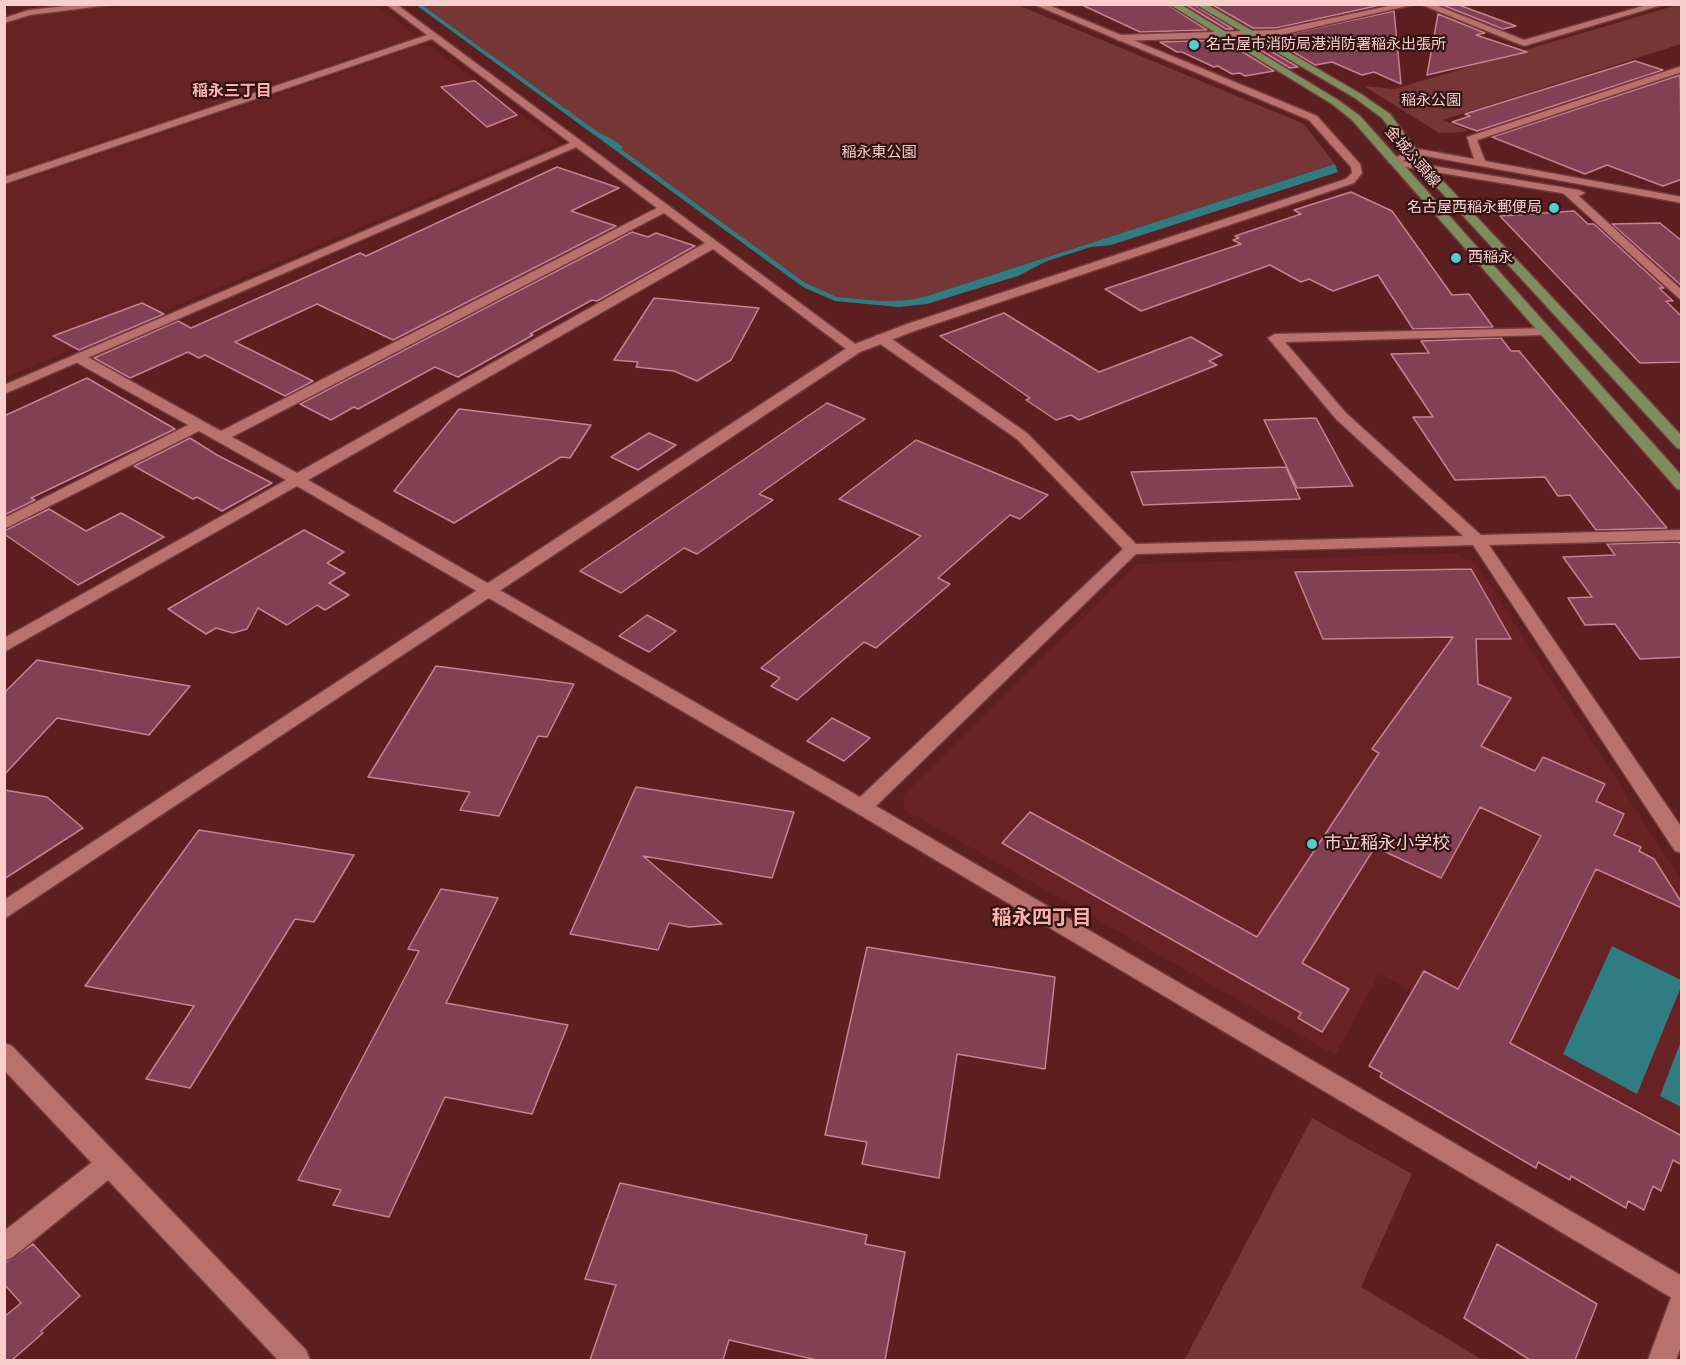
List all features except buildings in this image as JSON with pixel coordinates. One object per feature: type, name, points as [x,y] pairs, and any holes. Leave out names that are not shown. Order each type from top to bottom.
[{"type":"main road","name":"金城ふ頭線","points":[[1173,4],[1224,37],[1335,102],[1356,118],[1682,486]]},
{"type":"main road","name":"金城ふ頭線","points":[[1199,4],[1358,96],[1386,116],[1425,166],[1682,445]]},
{"type":"street","points":[[4,21],[29,13],[113,4]]},
{"type":"street","points":[[390,4],[855,349]]},
{"type":"street","points":[[4,911],[855,349],[880,338],[1350,181],[1357,173],[1356,166],[1314,118],[1037,4]]},
{"type":"street","points":[[1119,38],[1224,37],[1276,33],[1413,4]]},
{"type":"street","points":[[1424,4],[1524,43],[1661,4]]},
{"type":"street","points":[[4,181],[434,36]]},
{"type":"street","points":[[1480,161],[1471,139],[1682,69]]},
{"type":"street","points":[[4,390],[577,143]]},
{"type":"street","points":[[1393,162],[1413,151],[1480,161],[1682,200]]},
{"type":"street","points":[[1393,162],[1682,212]]},
{"type":"street","points":[[1567,191],[1682,297]]},
{"type":"street","points":[[221,437],[665,208]]},
{"type":"street","points":[[4,646],[713,244]]},
{"type":"street","points":[[1545,331],[1275,338],[1341,416],[1478,541],[1682,845]]},
{"type":"street","points":[[880,338],[1022,436],[1132,549]]},
{"type":"street","points":[[79,358],[296,479],[862,807],[1682,1291]]},
{"type":"street","points":[[4,524],[198,425]]},
{"type":"street","points":[[862,807],[1132,549],[1682,535]]},
{"type":"street","points":[[4,1053],[296,1360]]},
{"type":"street","points":[[4,1248],[110,1164]]},
{"type":"street","points":[[1662,1360],[1682,1301]]},
{"type":"shaded area","points":[[368,4],[383,10],[416,36],[5,174],[4,25],[37,14],[135,5]]},
{"type":"shaded area","points":[[423,45],[430,46],[560,143],[5,378],[4,187]]},
{"type":"shaded area","name":"市立稲永小学校","points":[[1454,553],[1476,564],[1681,879],[1681,1132],[1379,974],[1335,1055],[905,810],[903,796],[1136,564]]},
{"type":"green space","name":"稲永東公園","points":[[422,5],[1018,5],[1304,124],[1335,164],[927,296],[910,300],[881,301],[837,297],[804,282],[620,149],[623,148],[612,139],[598,132]]},
{"type":"green space","name":"稲永公園","points":[[1681,5],[1681,44],[1442,120],[1468,130],[1462,132],[1439,133],[1364,86],[1394,89]]},
{"type":"green space","points":[[1312,1118],[1412,1174],[1361,1287],[1483,1360],[1185,1359]]},
{"type":"water","points":[[416,5],[422,5],[598,132],[612,139],[623,147],[621,149],[804,282],[837,297],[881,301],[910,300],[927,296],[1335,164],[1338,172],[1111,245],[1091,247],[1047,261],[1018,276],[927,304],[899,307],[835,301],[803,287]]},
{"type":"water","points":[[1612,946],[1681,980],[1681,987],[1637,1094],[1563,1054]]},
{"type":"water","points":[[1681,1041],[1681,1107],[1660,1096]]},
{"type":"place","name":"名古屋市消防局港消防署稲永出張所","points":[[1194,45]]},
{"type":"place","name":"名古屋西稲永郵便局","points":[[1554,208]]},
{"type":"place","name":"西稲永","points":[[1456,258]]},
{"type":"place","name":"市立稲永小学校","points":[[1312,844]]},
{"type":"district","name":"稲永三丁目","points":[[232,92]]},
{"type":"district","name":"稲永四丁目","points":[[1042,919]]}]
